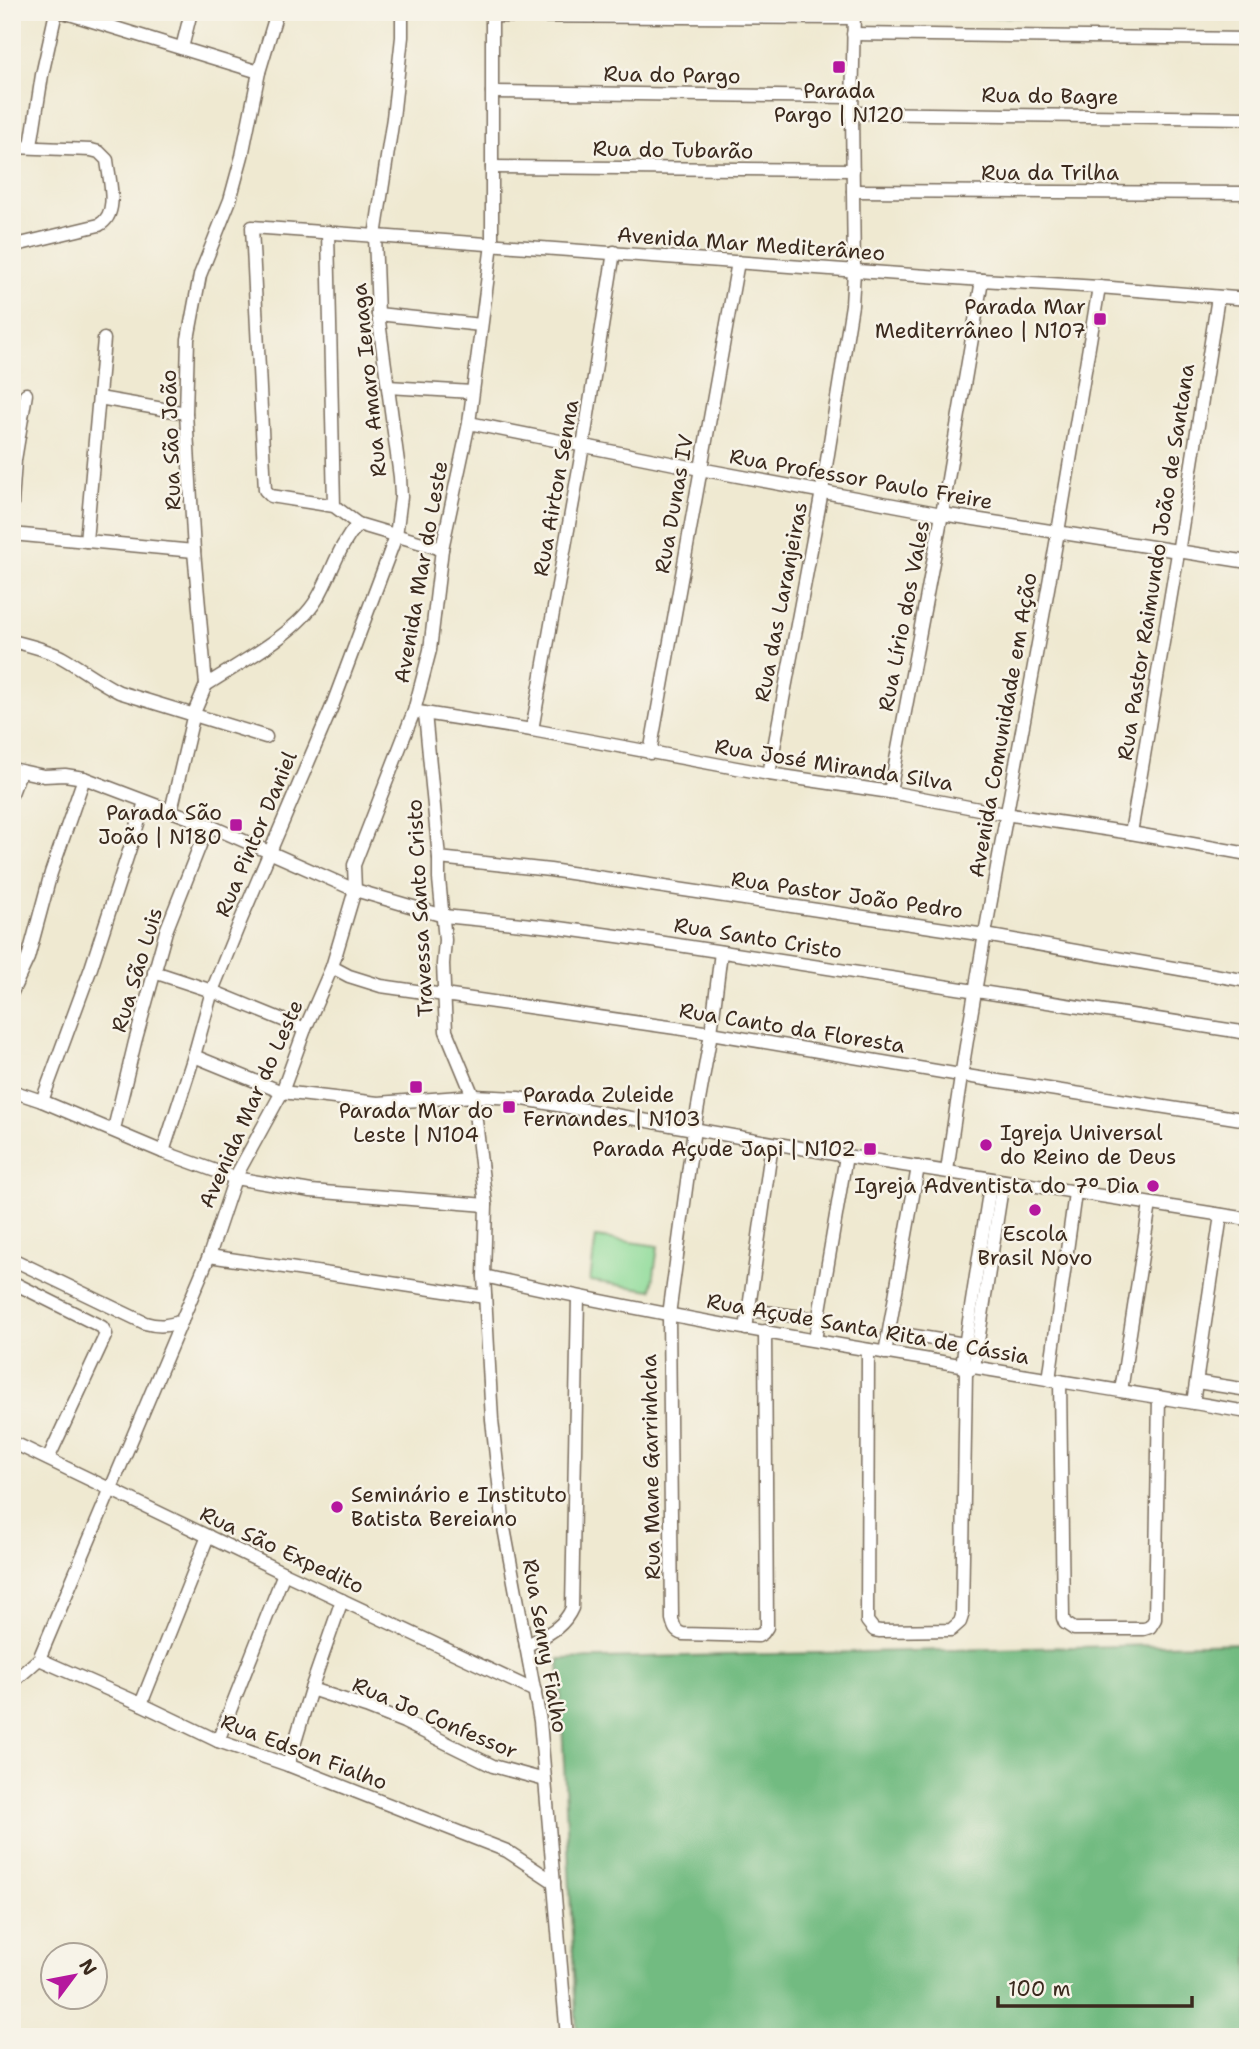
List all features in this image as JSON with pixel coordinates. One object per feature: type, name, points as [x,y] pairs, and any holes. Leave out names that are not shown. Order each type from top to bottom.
[{"type":"street","points":[[30,146],[56,12]]},
{"type":"street","points":[[63,12],[100,18],[259,72]]},
{"type":"street","points":[[182,48],[191,12]]},
{"type":"street","name":"Rua São João","points":[[171,811],[194,713],[206,685],[194,551],[186,413],[188,339],[200,275],[233,189],[259,72],[277,12]]},
{"type":"street","name":"Rua Amaro Ienaga","points":[[396,536],[401,497],[400,477],[378,314],[375,236],[393,118],[403,29],[402,12]]},
{"type":"street","points":[[492,14],[854,15]]},
{"type":"street","name":"Avenida Mar do Leste","points":[[12,1683],[39,1659],[209,1256],[235,1178],[282,1092],[332,967],[355,890],[354,865],[420,712],[442,549],[469,423],[492,244],[492,14]]},
{"type":"street","name":"Rua das Laranjeiras","points":[[769,774],[851,314],[854,271],[854,15]]},
{"type":"street","points":[[853,34],[1248,39]]},
{"type":"street","name":"Rua do Pargo","points":[[492,92],[852,97]]},
{"type":"street","name":"Rua do Bagre","points":[[852,113],[1248,118]]},
{"type":"street","points":[[12,146],[99,152],[107,160],[111,205],[110,215],[99,225],[12,246]]},
{"type":"street","name":"Rua do Tubarão","points":[[492,167],[853,170]]},
{"type":"street","name":"Rua da Trilha","points":[[853,191],[1248,193]]},
{"type":"street","name":"Avenida Mar Mediterâneo","points":[[334,506],[271,496],[264,486],[252,227],[1248,299]]},
{"type":"street","points":[[328,232],[334,506],[358,524],[442,549]]},
{"type":"street","name":"Rua Airton Senna","points":[[532,730],[583,446],[614,252]]},
{"type":"street","name":"Rua Dunas IV","points":[[650,753],[738,262]]},
{"type":"street","name":"Rua Lírio dos Vales","points":[[890,792],[982,281]]},
{"type":"street","name":"Avenida Comunidade em Ação","points":[[947,1171],[960,1075],[1058,532],[1098,287]]},
{"type":"street","name":"Rua Pastor Raimundo João de Santana","points":[[1131,833],[1217,297]]},
{"type":"street","points":[[378,314],[481,326]]},
{"type":"street","points":[[86,541],[104,339]]},
{"type":"street","points":[[388,387],[472,392]]},
{"type":"street","points":[[12,504],[15,460],[26,394]]},
{"type":"street","points":[[99,398],[186,413]]},
{"type":"street","name":"Rua Professor Paulo Freire","points":[[469,423],[942,514],[1248,562]]},
{"type":"street","points":[[206,685],[275,640],[304,617],[316,600],[346,538],[358,524]]},
{"type":"street","points":[[12,534],[194,551]]},
{"type":"street","name":"Rua Pintor Daniel","points":[[163,1152],[212,991],[331,709],[396,536]]},
{"type":"street","points":[[12,641],[59,657],[119,692],[266,737]]},
{"type":"street","name":"Rua José Miranda Silva","points":[[420,712],[769,774],[890,792],[1248,854]]},
{"type":"street","name":"Travessa Santo Cristo","points":[[420,712],[444,916],[446,1031],[472,1096]]},
{"type":"street","points":[[12,793],[16,770]]},
{"type":"street","name":"Rua Santo Cristo","points":[[16,770],[44,776],[84,778],[208,825],[355,890],[444,916],[552,927],[1248,1034]]},
{"type":"street","points":[[12,992],[28,958],[51,873],[84,778]]},
{"type":"street","points":[[42,1101],[91,968],[145,802]]},
{"type":"street","name":"Rua São Luis","points":[[114,1129],[166,931],[208,825]]},
{"type":"street","name":"Rua Pastor João Pedro","points":[[439,858],[550,870],[985,935],[1248,981]]},
{"type":"street","name":"Rua Mane Garrinhcha","points":[[721,952],[669,1315],[672,1619],[678,1633],[758,1636],[767,1627],[765,1331]]},
{"type":"street","name":"Rua Canto da Floresta","points":[[332,967],[349,976],[382,986],[711,1033],[1248,1121]]},
{"type":"street","points":[[154,972],[212,991],[305,1029]]},
{"type":"street","points":[[194,1056],[282,1092],[378,1103],[472,1096],[518,1098],[772,1144],[1248,1219]]},
{"type":"street","points":[[12,1093],[42,1101],[114,1129],[163,1152],[235,1178],[311,1191],[486,1205]]},
{"type":"street","name":"Rua Senny Fialho","points":[[472,1096],[486,1205],[484,1276],[492,1420],[501,1501],[543,1749],[567,2037]]},
{"type":"street","points":[[746,1329],[772,1144]]},
{"type":"street","points":[[815,1340],[846,1156]]},
{"type":"street","points":[[885,1353],[918,1167]]},
{"type":"street","points":[[868,1350],[867,1621],[874,1630],[880,1631],[951,1630],[962,1616],[967,1368],[997,1181]]},
{"type":"street","points":[[1075,1193],[1055,1380],[1063,1618],[1074,1629],[1144,1629],[1153,1624],[1155,1619],[1159,1397]]},
{"type":"street","points":[[1121,1391],[1150,1204]]},
{"type":"street","points":[[1193,1403],[1221,1215]]},
{"type":"street","points":[[209,1256],[485,1297]]},
{"type":"street","points":[[12,1259],[145,1323],[158,1327],[182,1321]]},
{"type":"street","name":"Rua Açude Santa Rita de Cássia","points":[[484,1276],[746,1329],[967,1368],[1248,1412]]},
{"type":"street","points":[[12,1282],[102,1327],[106,1334],[48,1459]]},
{"type":"street","points":[[526,1646],[558,1628],[567,1619],[572,1608],[578,1297]]},
{"type":"street","points":[[749,1310],[818,1319]]},
{"type":"street","points":[[889,1332],[971,1345]]},
{"type":"street","points":[[1196,1382],[1248,1390]]},
{"type":"street","name":"Rua São Expedito","points":[[12,1442],[535,1691]]},
{"type":"street","points":[[141,1704],[208,1536]]},
{"type":"street","points":[[218,1741],[284,1573]]},
{"type":"street","points":[[288,1765],[342,1600]]},
{"type":"street","name":"Rua Edson Fialho","points":[[39,1659],[218,1741],[288,1765],[507,1851],[554,1882]]},
{"type":"street","name":"Rua Jo Confessor","points":[[311,1689],[404,1722],[493,1766],[545,1780]]},
{"type":"green space","points":[[957,12],[1073,12],[1073,16],[958,17]]},
{"type":"green space","points":[[596,1237],[658,1246],[652,1290],[590,1281]]},
{"type":"green space","points":[[1248,1643],[1248,2037],[577,2037],[559,1659]]},
{"type":"place","name":"Parada Pargo | N120","points":[[839,67]]},
{"type":"place","name":"Parada Mar Mediterrâneo | N107","points":[[1100,319]]},
{"type":"place","name":"Parada São João | N180","points":[[236,825]]},
{"type":"place","name":"Parada Mar do Leste | N104","points":[[416,1087]]},
{"type":"place","name":"Parada Zuleide Fernandes | N103","points":[[509,1107]]},
{"type":"place","name":"Igreja Universal do Reino de Deus","points":[[986,1145]]},
{"type":"place","name":"Parada Açude Japi | N102","points":[[870,1149]]},
{"type":"place","name":"Igreja Adventista do 7º Dia","points":[[1153,1186]]},
{"type":"place","name":"Escola Brasil Novo","points":[[1035,1210]]},
{"type":"place","name":"Seminário e Instituto Batista Bereiano","points":[[337,1507]]}]
